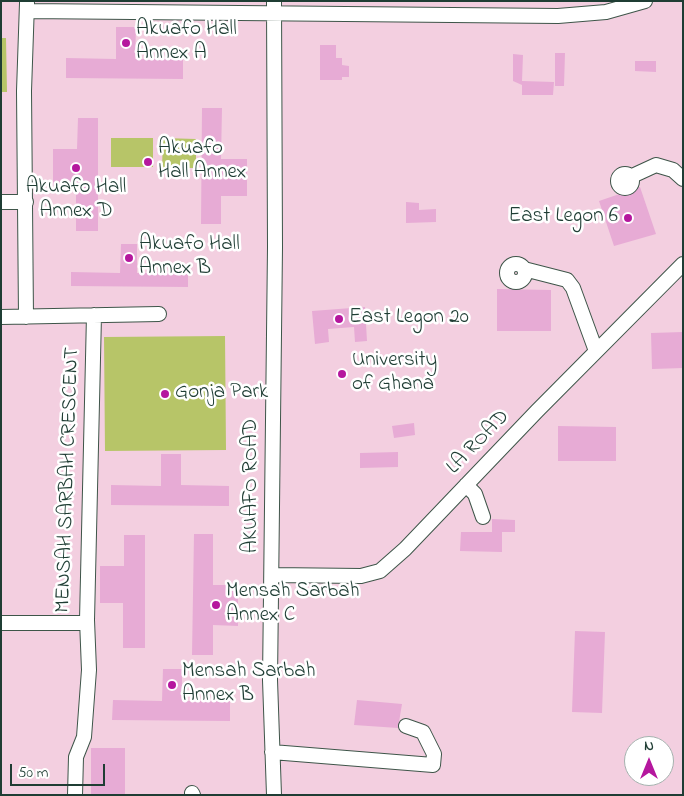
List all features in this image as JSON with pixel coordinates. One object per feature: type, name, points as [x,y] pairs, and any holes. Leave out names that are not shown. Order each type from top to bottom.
[{"type":"street","points":[[26,317],[24,91],[27,6],[274,7],[438,16],[558,16],[606,12],[644,1]]},
{"type":"street","name":"AKUAFO ROAD","points":[[273,793],[270,674],[274,7]]},
{"type":"street","points":[[630,178],[656,165],[673,170],[683,179]]},
{"type":"street","points":[[1,202],[26,202]]},
{"type":"street","name":"LA ROAD","points":[[272,575],[373,574],[405,549],[596,351],[683,264]]},
{"type":"street","points":[[524,268],[567,280],[573,288],[596,351]]},
{"type":"street","points":[[1,317],[159,314]]},
{"type":"street","name":"MENSAH SARBAH CRESCENT","points":[[1,623],[84,623],[87,620],[94,315]]},
{"type":"street","points":[[466,485],[476,494],[483,517]]},
{"type":"street","points":[[75,795],[76,757],[84,737],[89,670],[87,620]]},
{"type":"street","points":[[272,752],[433,765],[434,754],[423,732],[406,726]]},
{"type":"shaded area","name":"University of Ghana","points":[[1,1],[683,1],[683,795],[1,795]]},
{"type":"green space","points":[[1,38],[6,38],[7,92],[1,92]]},
{"type":"green space","points":[[111,138],[153,138],[153,167],[111,167]]},
{"type":"green space","points":[[163,138],[196,139],[196,168],[162,168]]},
{"type":"green space","name":"Gonja Park","points":[[225,336],[226,450],[105,451],[104,337]]},
{"type":"building","name":"Akuafo Hall Annex A","points":[[116,27],[136,27],[135,59],[183,59],[183,79],[66,78],[66,58],[116,59]]},
{"type":"building","points":[[320,45],[336,45],[336,58],[342,58],[342,65],[349,66],[349,77],[342,77],[342,80],[320,80]]},
{"type":"building","points":[[555,53],[565,53],[564,86],[555,86]]},
{"type":"building","points":[[513,54],[523,55],[522,81],[554,82],[553,95],[522,95],[522,85],[513,81]]},
{"type":"building","points":[[635,61],[656,61],[656,72],[635,71]]},
{"type":"building","points":[[202,108],[222,108],[221,159],[247,159],[247,196],[221,196],[221,224],[201,224]]},
{"type":"building","name":"Akuafo Hall Annex D","points":[[78,118],[98,118],[98,231],[76,231],[76,186],[53,186],[53,149],[77,149]]},
{"type":"building","name":"East Legon 6","points":[[640,187],[656,234],[614,246],[599,201]]},
{"type":"building","points":[[406,202],[419,203],[419,210],[436,209],[436,222],[406,223]]},
{"type":"building","name":"Akuafo Hall Annex B","points":[[121,244],[137,244],[137,273],[188,273],[188,287],[71,286],[71,272],[120,273]]},
{"type":"building","points":[[497,289],[551,290],[551,331],[497,331]]},
{"type":"building","name":"East Legon 20","points":[[365,307],[367,341],[355,342],[354,327],[328,329],[329,342],[315,344],[312,311]]},
{"type":"building","points":[[683,332],[683,368],[652,369],[651,333]]},
{"type":"building","points":[[414,423],[415,435],[394,438],[392,426]]},
{"type":"building","points":[[558,426],[616,427],[616,461],[558,461]]},
{"type":"building","points":[[398,452],[398,467],[360,468],[360,453]]},
{"type":"building","points":[[161,454],[181,454],[181,485],[229,486],[229,506],[111,505],[111,485],[161,486]]},
{"type":"building","points":[[492,519],[515,520],[515,532],[502,532],[502,552],[460,551],[461,532],[492,532]]},
{"type":"building","name":"Mensah Sarbah Annex C","points":[[194,534],[213,534],[213,585],[238,585],[238,626],[213,625],[213,655],[192,655]]},
{"type":"building","points":[[124,535],[145,535],[145,648],[123,648],[123,603],[100,603],[100,566],[124,566]]},
{"type":"building","points":[[575,631],[605,632],[602,713],[572,712]]},
{"type":"building","name":"Mensah Sarbah Annex B","points":[[163,669],[182,669],[182,701],[230,701],[230,721],[112,720],[113,700],[162,701]]},
{"type":"building","points":[[357,700],[402,704],[398,728],[354,725]]},
{"type":"building","points":[[91,748],[125,748],[125,795],[91,795]]},
{"type":"place","name":"Akuafo Hall Annex A","points":[[126,43]]},
{"type":"place","name":"Akuafo Hall Annex","points":[[148,162]]},
{"type":"place","name":"Akuafo Hall Annex D","points":[[76,168]]},
{"type":"place","name":"East Legon 6","points":[[628,218]]},
{"type":"place","name":"Akuafo Hall Annex B","points":[[129,258]]},
{"type":"place","name":"East Legon 20","points":[[339,319]]},
{"type":"place","name":"University of Ghana","points":[[342,374]]},
{"type":"place","name":"Gonja Park","points":[[165,394]]},
{"type":"place","name":"Mensah Sarbah Annex C","points":[[216,605]]},
{"type":"place","name":"Mensah Sarbah Annex B","points":[[172,685]]}]
